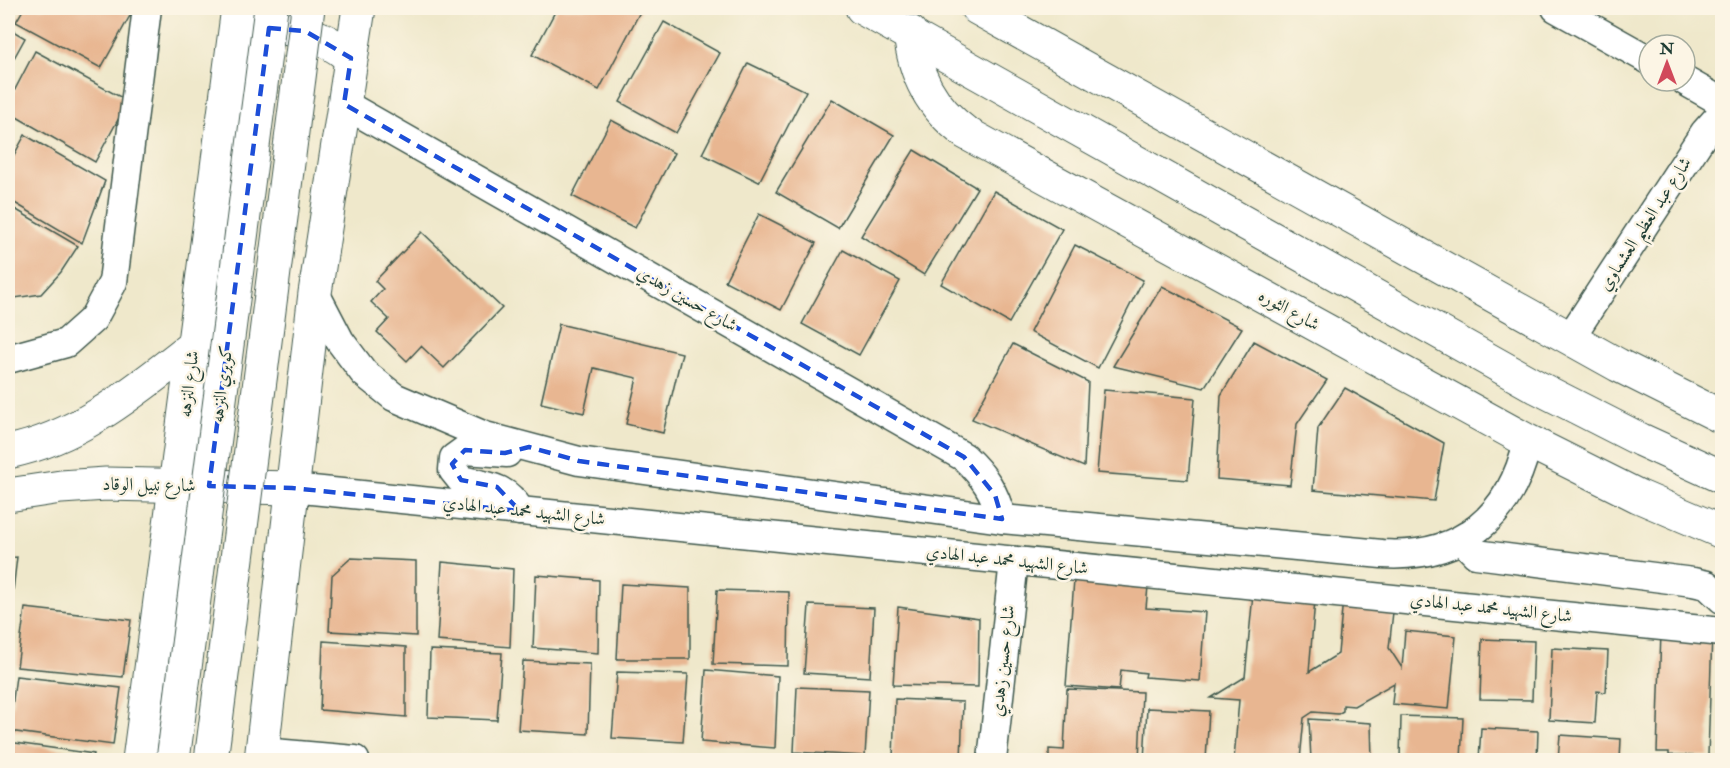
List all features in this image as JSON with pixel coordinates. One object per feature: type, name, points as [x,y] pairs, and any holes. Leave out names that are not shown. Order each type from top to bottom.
[{"type":"main road","name":"كوبري النزهه","points":[[173,760],[271,8]]},
{"type":"main road","name":"كوبري النزهه","points":[[211,760],[308,8]]},
{"type":"main road","points":[[262,756],[315,293],[358,8]]},
{"type":"main road","points":[[862,8],[910,32],[1537,387],[1631,435],[1722,477]]},
{"type":"main road","points":[[977,8],[1570,338],[1722,417]]},
{"type":"main road","points":[[236,22],[305,31],[337,46],[351,58]]},
{"type":"main road","name":"شارع النزهه","points":[[139,760],[236,22]]},
{"type":"main road","name":"شارع الثوره","points":[[910,32],[915,66],[925,90],[940,110],[966,133],[1528,441],[1638,496],[1722,532]]},
{"type":"main road","points":[[8,452],[50,440],[116,405],[194,345]]},
{"type":"main road","points":[[50,440],[59,446],[68,466],[67,477],[61,487]]},
{"type":"main road","name":"شارع نبيل الوقاد","points":[[8,495],[106,483],[292,488]]},
{"type":"street","points":[[8,359],[66,343],[93,319],[113,282],[147,8]]},
{"type":"street","points":[[1556,8],[1637,53]]},
{"type":"street","points":[[1697,88],[1722,102]]},
{"type":"street","name":"شارع حسين زهدي","points":[[344,104],[964,457],[980,473],[995,495],[1002,519]]},
{"type":"street","name":"شارع عبد العظيم العشماوي","points":[[1570,338],[1705,132],[1722,113]]},
{"type":"street","points":[[315,293],[346,349],[364,373],[394,397],[485,436],[579,461],[1002,519],[1400,555],[1437,550],[1470,534],[1498,510],[1509,495],[1523,462],[1528,441]]},
{"type":"street","points":[[520,511],[507,493],[497,488],[461,480],[456,476],[452,464],[454,458],[465,450],[505,453],[529,447]]},
{"type":"street","name":"شارع الشهيد محمد عبد الهادي","points":[[292,488],[1722,632]]},
{"type":"street","points":[[1470,534],[1470,548],[1476,554],[1693,582],[1707,585],[1722,599]]},
{"type":"street","name":"شارع حسين زهدي","points":[[992,760],[1014,561]]},
{"type":"street","points":[[262,756],[355,760]]},
{"type":"highlighted area","points":[[269,28],[305,31],[351,58],[344,104],[964,457],[995,495],[1002,519],[579,461],[529,447],[505,453],[465,450],[452,464],[461,480],[497,487],[520,511],[292,488],[209,486]]},
{"type":"building","points":[[24,8],[125,8],[132,12],[101,68],[16,22]]},
{"type":"building","points":[[557,8],[642,8],[599,90],[532,55]]},
{"type":"building","points":[[664,22],[720,53],[676,133],[620,102]]},
{"type":"building","points":[[8,28],[25,38],[8,69]]},
{"type":"building","points":[[35,51],[128,101],[95,162],[8,112],[8,103]]},
{"type":"building","points":[[748,63],[806,91],[759,182],[702,154]]},
{"type":"building","points":[[832,99],[894,135],[838,228],[776,192]]},
{"type":"building","points":[[611,120],[674,153],[635,228],[572,196]]},
{"type":"building","points":[[25,135],[105,181],[82,243],[8,199],[8,166]]},
{"type":"building","points":[[914,150],[977,188],[924,275],[861,236]]},
{"type":"building","points":[[994,191],[1062,229],[1009,323],[941,284]]},
{"type":"building","points":[[8,205],[78,246],[61,272],[41,294],[8,299]]},
{"type":"building","points":[[759,214],[816,243],[781,310],[725,281]]},
{"type":"building","points":[[422,232],[502,308],[444,368],[421,346],[407,361],[377,332],[389,319],[371,302],[383,289],[375,281]]},
{"type":"building","points":[[1075,245],[1143,280],[1098,368],[1030,332]]},
{"type":"building","points":[[843,250],[900,281],[859,355],[802,324]]},
{"type":"building","points":[[1162,286],[1242,328],[1204,388],[1113,366]]},
{"type":"building","points":[[559,324],[682,353],[663,433],[626,424],[637,378],[594,368],[584,413],[541,403]]},
{"type":"building","points":[[1254,341],[1327,380],[1297,424],[1290,485],[1217,479],[1221,395]]},
{"type":"building","points":[[1013,344],[1088,382],[1084,467],[972,419]]},
{"type":"building","points":[[1345,388],[1444,443],[1434,501],[1313,490],[1318,428]]},
{"type":"building","points":[[1104,390],[1195,398],[1188,480],[1097,473]]},
{"type":"building","points":[[17,557],[9,625],[8,625],[8,558]]},
{"type":"building","points":[[351,558],[416,561],[416,636],[329,631],[332,575]]},
{"type":"building","points":[[442,562],[513,569],[510,647],[437,641]]},
{"type":"building","points":[[536,575],[599,580],[598,653],[533,648]]},
{"type":"building","points":[[1074,580],[1148,586],[1146,608],[1205,612],[1200,681],[1145,677],[1146,673],[1121,670],[1119,690],[1066,686]]},
{"type":"building","points":[[621,584],[690,588],[690,659],[617,659]]},
{"type":"building","points":[[717,590],[789,592],[788,666],[713,664]]},
{"type":"building","points":[[1253,594],[1315,600],[1309,672],[1338,654],[1343,598],[1394,603],[1389,648],[1402,668],[1405,631],[1456,636],[1449,709],[1392,704],[1394,683],[1354,706],[1343,705],[1343,711],[1338,714],[1313,712],[1304,718],[1300,760],[1234,760],[1239,700],[1211,698],[1245,677]]},
{"type":"building","points":[[809,605],[874,608],[870,677],[804,673]]},
{"type":"building","points":[[898,607],[979,618],[978,687],[893,685]]},
{"type":"building","points":[[25,608],[131,620],[123,677],[17,667]]},
{"type":"building","points":[[1661,632],[1712,633],[1708,756],[1669,755],[1669,752],[1657,752]]},
{"type":"building","points":[[1482,639],[1534,641],[1532,700],[1480,699]]},
{"type":"building","points":[[323,641],[406,647],[406,717],[320,710]]},
{"type":"building","points":[[1552,648],[1608,651],[1606,692],[1597,691],[1595,723],[1549,720]]},
{"type":"building","points":[[430,650],[502,653],[497,720],[428,717]]},
{"type":"building","points":[[523,661],[590,664],[588,734],[518,730]]},
{"type":"building","points":[[706,670],[778,676],[775,748],[701,742]]},
{"type":"building","points":[[617,672],[688,674],[683,742],[612,738]]},
{"type":"building","points":[[16,676],[121,688],[113,745],[9,731]]},
{"type":"building","points":[[797,687],[869,690],[865,756],[794,752]]},
{"type":"building","points":[[1067,689],[1142,692],[1139,760],[1049,760],[1049,749],[1064,750]]},
{"type":"building","points":[[895,699],[963,702],[961,760],[893,759]]},
{"type":"building","points":[[1147,708],[1209,711],[1206,760],[1144,760]]},
{"type":"building","points":[[1401,716],[1463,718],[1461,760],[1400,760]]},
{"type":"building","points":[[1309,719],[1371,723],[1372,760],[1311,760]]},
{"type":"building","points":[[1481,728],[1538,731],[1537,760],[1479,760]]},
{"type":"building","points":[[1560,735],[1621,739],[1620,760],[1558,760]]},
{"type":"building","points":[[8,742],[94,754],[93,760],[8,760]]}]
